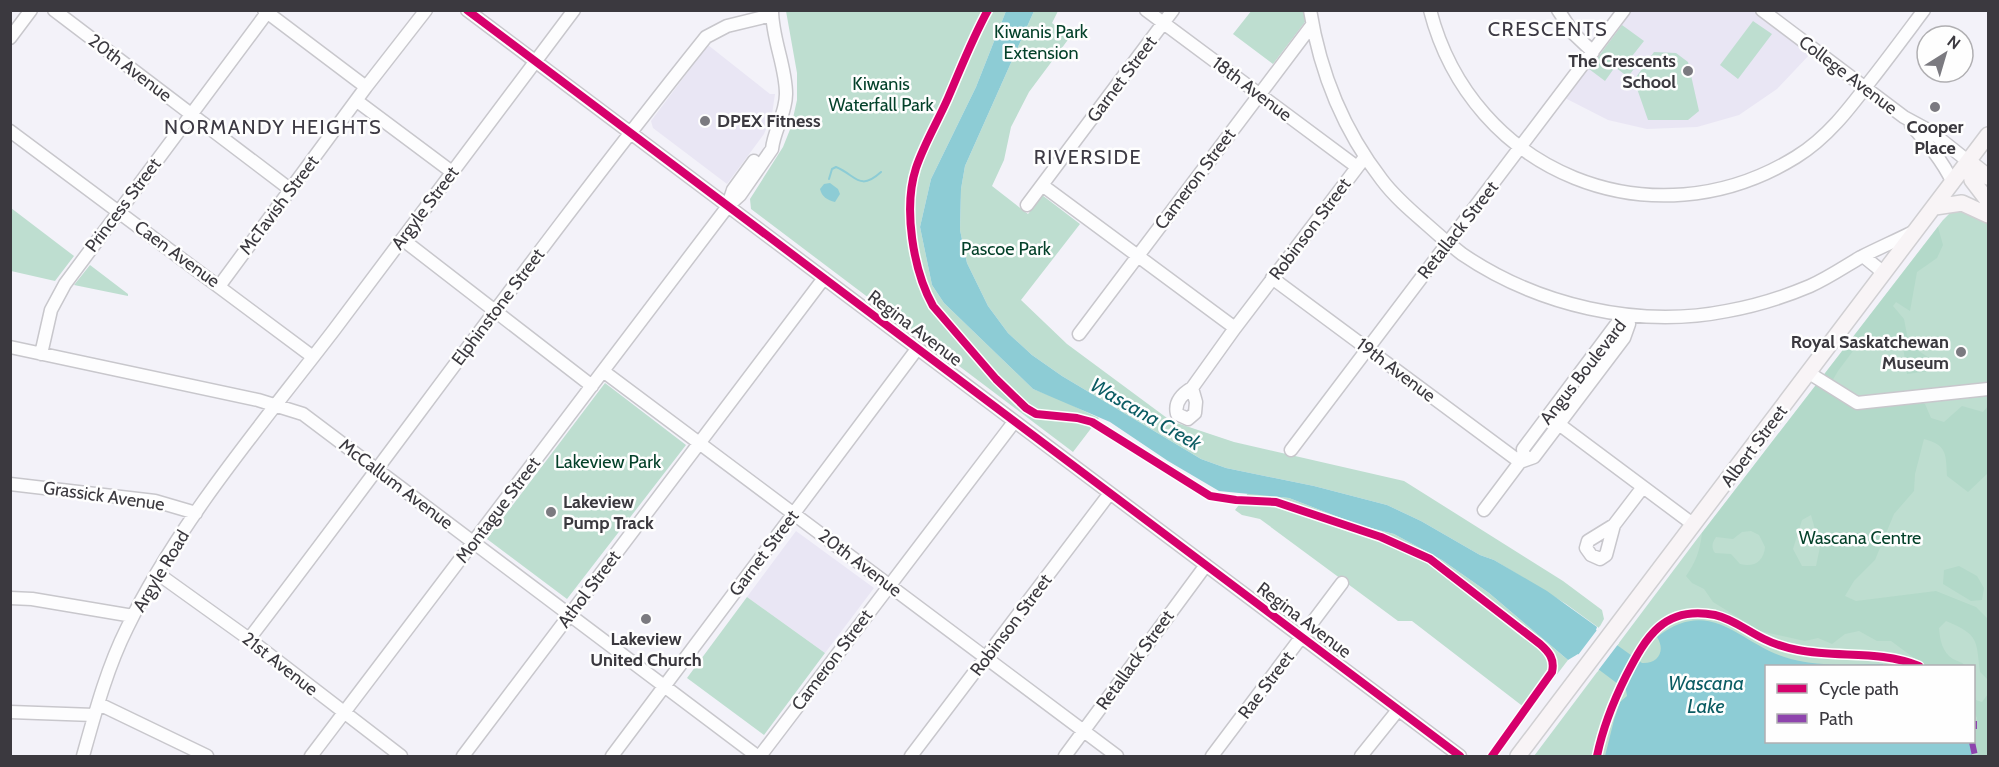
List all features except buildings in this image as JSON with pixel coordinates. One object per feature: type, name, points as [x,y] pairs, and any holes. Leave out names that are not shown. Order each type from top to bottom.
[{"type":"main road","name":"Albert Street","points":[[1518,756],[1989,135]]},
{"type":"main road","name":"College Avenue","points":[[1969,162],[1989,177]]},
{"type":"main road","points":[[1969,162],[1972,180],[1989,201]]},
{"type":"main road","points":[[1935,207],[1962,203],[1989,215]]},
{"type":"street","points":[[10,38],[31,10]]},
{"type":"street","name":"20th Avenue","points":[[54,10],[291,190]]},
{"type":"street","name":"McTavish Street","points":[[220,285],[366,87],[426,10]]},
{"type":"street","name":"Regina Avenue","points":[[467,10],[1460,756]]},
{"type":"street","name":"Argyle Street","points":[[276,404],[574,10]]},
{"type":"street","name":"18th Avenue","points":[[1146,10],[1259,95],[1361,162]]},
{"type":"street","name":"Garnet Street","points":[[1027,205],[1173,10]]},
{"type":"street","points":[[1310,10],[1319,56],[1361,162],[1448,244],[1496,274],[1525,288],[1582,307],[1627,315],[1699,315],[1727,311],[1809,286],[1863,256],[1916,231]]},
{"type":"street","points":[[1430,10],[1449,64],[1457,79],[1484,114],[1520,148],[1554,170],[1598,186],[1640,194],[1699,193],[1745,182],[1797,157],[1834,126],[1924,10]]},
{"type":"street","points":[[1558,10],[1574,34],[1593,52]]},
{"type":"street","name":"Retallack Street","points":[[1291,450],[1624,10]]},
{"type":"street","points":[[267,11],[366,87]]},
{"type":"street","name":"Princess Street","points":[[41,354],[51,310],[64,284],[267,11]]},
{"type":"street","name":"College Avenue","points":[[1768,12],[1865,88],[1904,117],[1930,131],[1969,162]]},
{"type":"street","name":"Elphinstone Street","points":[[249,639],[339,522],[494,311],[706,37],[728,26],[772,13]]},
{"type":"street","name":"Montague Street","points":[[311,756],[728,206],[740,195],[772,149],[786,94],[772,13]]},
{"type":"street","name":"Cameron Street","points":[[1080,334],[1137,255],[1312,25]]},
{"type":"street","points":[[357,101],[452,172]]},
{"type":"street","name":"College Avenue","points":[[1904,117],[1934,150],[1953,183]]},
{"type":"street","name":"Caen Avenue","points":[[11,131],[220,285],[313,357]]},
{"type":"street","name":"Robinson Street","points":[[1192,388],[1272,278],[1361,162]]},
{"type":"street","points":[[1042,185],[1235,328]]},
{"type":"street","points":[[402,239],[592,386]]},
{"type":"street","points":[[1863,256],[1884,273]]},
{"type":"street","name":"Athol Street","points":[[463,756],[824,278]]},
{"type":"street","name":"19th Avenue","points":[[1272,278],[1522,461]]},
{"type":"street","name":"Angus Boulevard","points":[[1484,510],[1522,461],[1523,449],[1616,326],[1627,315]]},
{"type":"street","name":"Angus Boulevard","points":[[1522,461],[1534,457],[1624,338],[1629,324],[1627,315]]},
{"type":"street","name":"McCallum Avenue","points":[[10,347],[276,404],[303,414],[758,756]]},
{"type":"street","name":"Garnet Street","points":[[612,756],[917,349]]},
{"type":"street","name":"20th Avenue","points":[[603,371],[1117,756]]},
{"type":"street","points":[[1809,373],[1857,403],[1989,389]]},
{"type":"street","name":"Argyle Road","points":[[83,756],[114,658],[133,616],[157,573],[196,513],[276,404]]},
{"type":"street","points":[[1548,416],[1643,487],[1691,529]]},
{"type":"street","name":"Cameron Street","points":[[758,756],[1014,422]]},
{"type":"street","name":"Grassick Avenue","points":[[10,484],[155,501],[196,513]]},
{"type":"street","points":[[1614,525],[1643,487]]},
{"type":"street","name":"Robinson Street","points":[[911,756],[1110,493]]},
{"type":"street","name":"Retallack Street","points":[[1065,756],[1206,565]]},
{"type":"street","name":"21st Avenue","points":[[157,573],[249,639],[401,756]]},
{"type":"street","name":"Rae Street","points":[[1212,756],[1342,584]]},
{"type":"street","points":[[10,598],[32,599],[133,616]]},
{"type":"street","points":[[10,712],[96,710],[207,756]]},
{"type":"street","points":[[1361,756],[1398,710]]},
{"type":"shaded area","name":"The Crescents School","points":[[1628,11],[1753,11],[1811,53],[1777,89],[1739,115],[1697,127],[1647,129],[1608,120],[1563,97]]},
{"type":"shaded area","points":[[708,45],[770,94],[775,94],[772,114],[764,134],[727,184],[653,128],[651,121]]},
{"type":"shaded area","points":[[796,531],[874,588],[825,653],[747,597]]},
{"type":"green space","points":[[1252,10],[1304,11],[1305,22],[1273,64],[1233,34]]},
{"type":"green space","name":"Kiwanis Waterfall Park","points":[[786,11],[1006,11],[976,87],[931,179],[920,227],[932,285],[944,303],[1033,389],[1099,418],[1073,452],[751,209],[750,199],[783,147],[791,127],[797,100],[797,73]]},
{"type":"green space","points":[[1034,11],[1058,11],[1052,23],[1070,37],[1029,92],[1011,127],[1004,160],[992,186],[1028,214],[1042,195],[1080,224],[1021,300],[1067,344],[1171,421],[1234,442],[1404,481],[1563,581],[1602,610],[1604,619],[1599,628],[1566,604],[1494,560],[1480,555],[1421,521],[1387,505],[1314,486],[1226,468],[1201,459],[1062,376],[1032,355],[1008,333],[988,306],[967,263],[960,230],[961,189],[965,166]]},
{"type":"green space","points":[[1753,21],[1772,34],[1738,79],[1720,65]]},
{"type":"green space","points":[[1622,25],[1644,41],[1629,60],[1636,66],[1628,77],[1615,67],[1605,81],[1589,69]]},
{"type":"green space","points":[[1654,52],[1676,53],[1688,62],[1699,111],[1688,120],[1648,120],[1634,80]]},
{"type":"green space","points":[[11,208],[74,256],[55,281],[11,271]]},
{"type":"green space","name":"Wascana Centre","points":[[1964,209],[1988,223],[1988,756],[1534,756],[1697,539],[1953,210]]},
{"type":"green space","points":[[1938,227],[1943,245],[1937,258],[1917,272],[1910,311],[1896,302],[1893,306],[1904,319],[1909,345],[1928,357],[1930,371],[1907,374],[1902,340],[1856,347],[1827,390],[1856,407],[1911,399],[1925,404],[1931,418],[1944,422],[1962,406],[1983,412],[1988,406],[1988,473],[1968,492],[1947,476],[1944,451],[1932,441],[1924,439],[1915,474],[1914,491],[1894,514],[1875,560],[1854,581],[1845,596],[1856,601],[1936,591],[1976,607],[1988,619],[1988,680],[1980,672],[1974,639],[1965,630],[1946,621],[1939,628],[1942,645],[1949,656],[1964,665],[1924,665],[1891,641],[1877,641],[1859,631],[1845,634],[1832,644],[1818,638],[1805,641],[1760,631],[1713,602],[1704,589],[1692,583],[1686,576],[1700,545],[1702,533]],"holes":[[[1811,515],[1820,547],[1816,566],[1802,566],[1793,549],[1802,520]],[[1751,531],[1759,535],[1765,547],[1763,556],[1750,565],[1740,564],[1731,554],[1715,553],[1712,545],[1716,537],[1733,539],[1742,532]]]},
{"type":"green space","points":[[90,265],[128,294],[128,296],[74,285]]},
{"type":"green space","name":"Lakeview Park","points":[[605,383],[686,445],[567,599],[487,539]]},
{"type":"green space","points":[[1248,493],[1289,498],[1359,525],[1394,534],[1442,560],[1489,593],[1568,660],[1529,711],[1412,621],[1398,621],[1260,519],[1242,515],[1235,510]]},
{"type":"green space","points":[[1959,566],[1977,576],[1984,588],[1982,600],[1971,601],[1943,584],[1944,570]]},
{"type":"green space","points":[[747,597],[825,653],[764,735],[687,678]]},
{"type":"green space","points":[[1988,694],[1988,756],[1978,756],[1974,743],[1977,718],[1975,696],[1976,700],[1982,702]]},
{"type":"water","name":"Wascana Lake","points":[[1006,11],[1034,11],[965,166],[961,189],[960,230],[967,263],[988,306],[1008,333],[1032,355],[1062,376],[1201,459],[1226,468],[1314,486],[1387,505],[1421,521],[1547,591],[1642,663],[1648,663],[1659,656],[1661,647],[1657,637],[1677,625],[1694,620],[1726,627],[1773,653],[1791,659],[1802,662],[1848,665],[1765,665],[1765,743],[1970,743],[1972,756],[1605,756],[1620,702],[1627,696],[1626,690],[1578,654],[1568,660],[1489,593],[1442,560],[1394,534],[1359,525],[1289,498],[1219,491],[1168,461],[1110,422],[1033,389],[944,303],[932,285],[920,227],[931,179],[976,87]]},
{"type":"water","points":[[830,183],[838,189],[840,194],[835,202],[825,198],[820,189],[824,184]]},
{"type":"pier","points":[[1600,626],[1600,629],[1619,643],[1597,672],[1578,658],[1575,659]]},
{"type":"waterway","points":[[829,179],[832,169],[836,167],[862,181],[868,181],[881,172]]},
{"type":"waterway","points":[[1036,245],[1040,248]]},
{"type":"marked path","points":[[1972,743],[1975,756]]},
{"type":"cycle path","points":[[467,10],[1460,756]]},
{"type":"cycle path","points":[[988,10],[923,150],[912,184],[910,220],[915,257],[933,306],[996,379],[1026,408],[1036,414],[1077,418],[1092,422],[1210,496],[1276,502],[1381,537],[1430,559],[1540,644],[1550,656],[1553,663],[1552,672],[1492,756]]},
{"type":"cycle path","points":[[1597,756],[1613,705],[1641,649],[1659,627],[1682,615],[1697,613],[1722,617],[1768,641],[1794,649],[1874,656],[1916,665]]},
{"type":"place","name":"The Crescents School","points":[[1688,71]]},
{"type":"place","name":"Cooper Place","points":[[1935,107]]},
{"type":"place","name":"DPEX Fitness","points":[[705,121]]},
{"type":"place","name":"Royal Saskatchewan Museum","points":[[1961,352]]},
{"type":"place","name":"Lakeview Pump Track","points":[[551,512]]},
{"type":"place","name":"Lakeview United Church","points":[[646,619]]},
{"type":"district","name":"CRESCENTS","points":[[1548,29]]},
{"type":"district","name":"NORMANDY HEIGHTS","points":[[273,127]]},
{"type":"district","name":"RIVERSIDE","points":[[1088,157]]},
{"type":"park label","name":"Kiwanis Park Extension","points":[[1041,42]]},
{"type":"park label","name":"Pascoe Park","points":[[1006,249]]},
{"type":"water label","name":"Wascana Creek","points":[[1146,414]]}]
